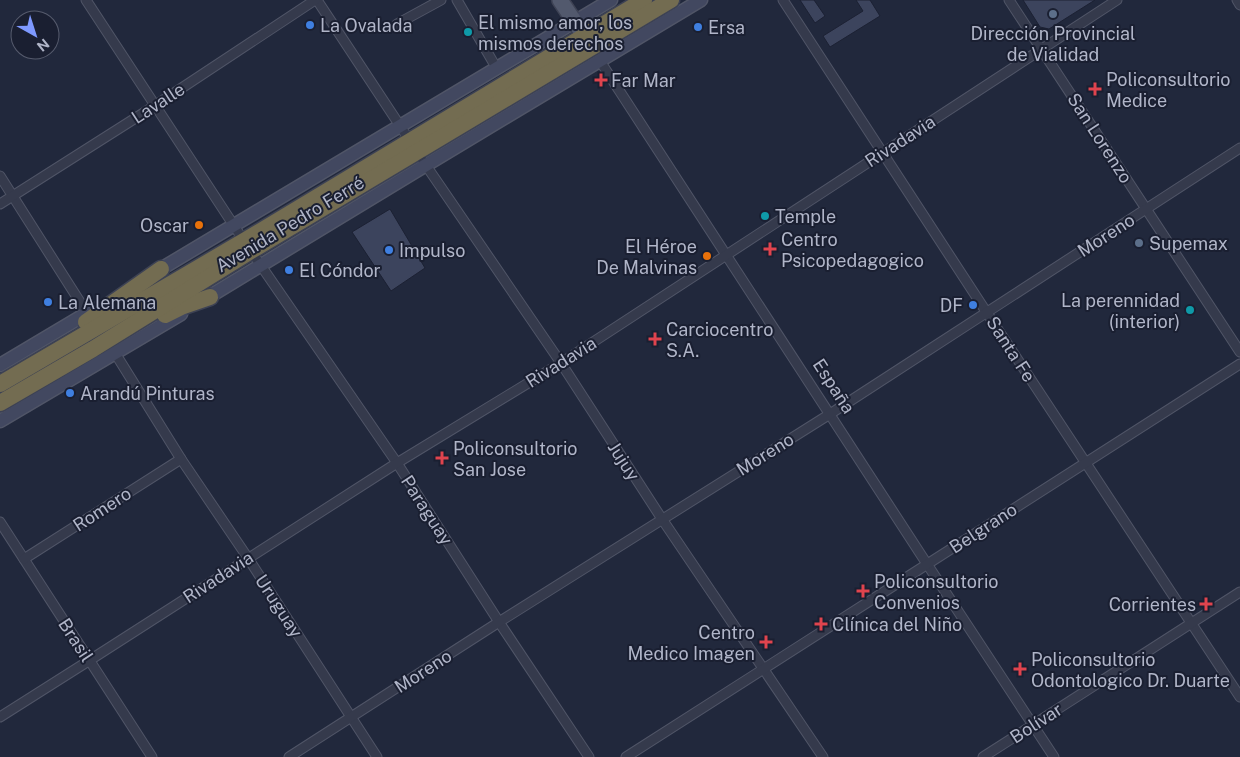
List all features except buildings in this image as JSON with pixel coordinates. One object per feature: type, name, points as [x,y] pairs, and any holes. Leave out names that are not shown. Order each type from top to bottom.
[{"type":"highway","points":[[592,48],[644,0]]},
{"type":"highway","points":[[592,48],[676,6]]},
{"type":"highway","name":"Avenida Pedro Ferré","points":[[6,380],[247,246],[413,146],[592,48]]},
{"type":"highway","name":"Avenida Pedro Ferré","points":[[0,403],[93,349],[247,246]]},
{"type":"highway","points":[[6,380],[162,269]]},
{"type":"highway","points":[[93,349],[181,307],[210,297]]},
{"type":"main road","points":[[560,0],[592,48]]},
{"type":"main road","name":"Avenida Pedro Ferré","points":[[0,365],[611,0]]},
{"type":"main road","points":[[676,6],[702,0]]},
{"type":"main road","name":"Avenida Pedro Ferré","points":[[0,420],[210,297],[426,165],[592,48]]},
{"type":"street","name":"Paraguay","points":[[86,0],[247,246],[397,463],[499,622],[589,757]]},
{"type":"street","name":"Lavalle","points":[[0,204],[316,0]]},
{"type":"street","name":"Jujuy","points":[[316,0],[561,363],[662,519],[823,757]]},
{"type":"street","points":[[397,24],[441,0]]},
{"type":"street","points":[[457,0],[497,69]]},
{"type":"street","name":"Santa Fe","points":[[784,0],[1240,697]]},
{"type":"street","name":"San Lorenzo","points":[[1009,0],[1240,352]]},
{"type":"street","name":"Rivadavia","points":[[0,717],[397,463],[561,363],[1117,0]]},
{"type":"street","points":[[1237,0],[1240,5]]},
{"type":"street","name":"España","points":[[592,48],[1054,757]]},
{"type":"street","name":"Moreno","points":[[289,757],[499,622],[830,414],[1240,148]]},
{"type":"street","points":[[0,176],[87,313]]},
{"type":"street","name":"Uruguay","points":[[115,353],[181,458],[377,757]]},
{"type":"street","name":"Belgrano","points":[[626,757],[1240,364]]},
{"type":"street","name":"Romero","points":[[24,559],[181,458]]},
{"type":"street","name":"Brasil","points":[[0,522],[152,757]]},
{"type":"street","name":"Bolívar","points":[[983,757],[1240,592]]},
{"type":"place","name":"Dirección Provincial de Vialidad","points":[[1053,14]]},
{"type":"place","name":"La Ovalada","points":[[310,25]]},
{"type":"place","name":"Ersa","points":[[698,27]]},
{"type":"place","name":"El mismo amor, los mismos derechos","points":[[468,32]]},
{"type":"place","name":"Far Mar","points":[[601,80]]},
{"type":"place","name":"Policonsultorio Medice","points":[[1095,89]]},
{"type":"place","name":"Temple","points":[[765,216]]},
{"type":"place","name":"Oscar","points":[[199,225]]},
{"type":"place","name":"Supemax","points":[[1139,243]]},
{"type":"place","name":"Centro Psicopedagogico","points":[[770,249]]},
{"type":"place","name":"Impulso","points":[[389,250]]},
{"type":"place","name":"El Héroe De Malvinas","points":[[707,256]]},
{"type":"place","name":"El Cóndor","points":[[289,270]]},
{"type":"place","name":"La Alemana","points":[[48,302]]},
{"type":"place","name":"DF","points":[[973,305]]},
{"type":"place","name":"La perennidad (interior)","points":[[1190,310]]},
{"type":"place","name":"Carciocentro S.A.","points":[[655,339]]},
{"type":"place","name":"Arandú Pinturas","points":[[70,393]]},
{"type":"place","name":"Policonsultorio San Jose","points":[[442,458]]},
{"type":"place","name":"Policonsultorio Convenios","points":[[863,591]]},
{"type":"place","name":"Corrientes","points":[[1206,604]]},
{"type":"place","name":"Clínica del Niño","points":[[821,624]]},
{"type":"place","name":"Centro Medico Imagen","points":[[766,642]]},
{"type":"place","name":"Policonsultorio Odontologico Dr. Duarte","points":[[1020,669]]}]
